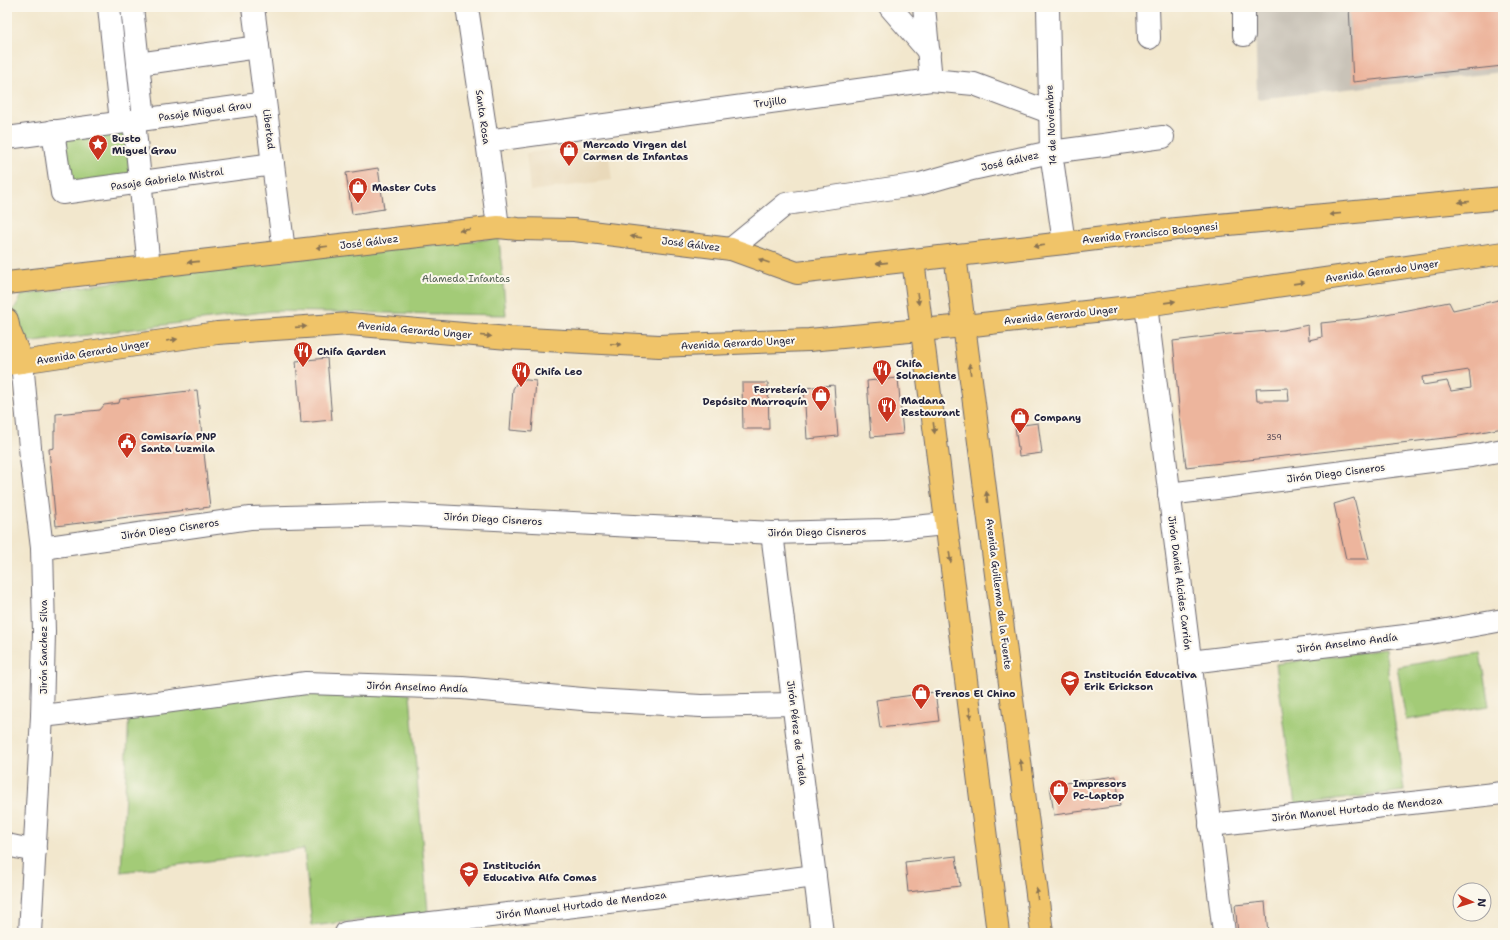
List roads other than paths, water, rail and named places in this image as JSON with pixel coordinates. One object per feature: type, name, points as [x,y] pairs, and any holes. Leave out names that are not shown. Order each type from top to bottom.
[{"type":"main road","name":"Avenida Francisco Bolognesi","points":[[797,272],[1064,243],[1184,228],[1503,198]]},
{"type":"main road","name":"José Gálvez","points":[[7,283],[498,226],[518,229],[574,230],[731,249],[797,272]]},
{"type":"main road","name":"Avenida Gerardo Unger","points":[[1468,259],[1503,243]]},
{"type":"main road","name":"Avenida Gerardo Unger","points":[[15,363],[217,333],[350,324],[508,338],[659,346],[809,340],[965,326],[1146,306],[1503,253]]},
{"type":"main road","name":"Avenida Guillermo de la Fuente","points":[[955,255],[1042,933]]},
{"type":"main road","points":[[913,260],[923,330],[945,524],[998,933]]},
{"type":"main road","points":[[7,320],[15,363]]},
{"type":"street","name":"Pasaje Miguel Grau","points":[[108,7],[133,121],[149,267]]},
{"type":"street","name":"Pasaje Miguel Grau","points":[[132,7],[138,64],[133,121]]},
{"type":"street","name":"Libertad","points":[[253,7],[284,251]]},
{"type":"street","name":"Santa Rosa","points":[[467,7],[498,226]]},
{"type":"street","points":[[890,7],[929,52]]},
{"type":"street","points":[[924,7],[931,80]]},
{"type":"street","name":"14 de Noviembre","points":[[1048,7],[1051,152],[1064,243]]},
{"type":"street","points":[[1148,7],[1149,38]]},
{"type":"street","points":[[1244,7],[1244,35]]},
{"type":"street","points":[[138,64],[258,47]]},
{"type":"street","name":"Trujillo","points":[[487,141],[931,80],[974,84],[1049,112]]},
{"type":"street","name":"Pasaje Miguel Grau","points":[[7,138],[266,103]]},
{"type":"street","name":"Pasaje Gabriela Mistral","points":[[53,131],[62,193],[273,164]]},
{"type":"street","name":"José Gálvez","points":[[731,249],[786,204],[920,184],[972,170],[1051,152],[1163,137]]},
{"type":"street","name":"Jirón Daniel Alcides Carrión","points":[[1146,306],[1224,933]]},
{"type":"street","name":"Jirón Sanchez Silva","points":[[15,363],[31,458],[42,548],[44,632],[42,716],[30,933]]},
{"type":"street","name":"Jirón Diego Cisneros","points":[[1169,494],[1471,456],[1503,450]]},
{"type":"street","name":"Jirón Diego Cisneros","points":[[42,548],[250,518],[395,514],[772,533],[884,530],[945,524]]},
{"type":"street","name":"Jirón Pérez de Tudela","points":[[772,533],[822,933]]},
{"type":"street","name":"Jirón Anselmo Andía","points":[[1190,662],[1430,633],[1503,620]]},
{"type":"street","name":"Jirón Anselmo Andía","points":[[42,716],[157,703],[306,683],[462,688],[593,700],[701,706],[793,704]]},
{"type":"street","name":"Jirón Manuel Hurtado de Mendoza","points":[[1210,825],[1503,793]]},
{"type":"street","points":[[7,845],[35,851]]},
{"type":"street","name":"Jirón Manuel Hurtado de Mendoza","points":[[346,933],[815,876]]},
{"type":"place","name":"Busto Miguel Grau","points":[[98,161]]},
{"type":"place","name":"Mercado Virgen del Carmen de Infantas","points":[[569,167]]},
{"type":"place","name":"Master Cuts","points":[[358,204]]},
{"type":"place","name":"Chifa Garden","points":[[303,368]]},
{"type":"place","name":"Chifa Solnaciente","points":[[882,386]]},
{"type":"place","name":"Chifa Leo","points":[[521,388]]},
{"type":"place","name":"Ferretería Depósito Marroquín","points":[[821,412]]},
{"type":"place","name":"Madana Restaurant","points":[[887,423]]},
{"type":"place","name":"Company","points":[[1020,434]]},
{"type":"place","name":"Comisaría PNP Santa Luzmila","points":[[127,459]]},
{"type":"place","name":"Institución Educativa Erik Erickson","points":[[1070,697]]},
{"type":"place","name":"Frenos El Chino","points":[[921,710]]},
{"type":"place","name":"Impresors Pc-Laptop","points":[[1059,806]]},
{"type":"place","name":"Institución Educativa Alfa Comas","points":[[469,888]]},
{"type":"park label","name":"Alameda Infantas","points":[[466,278]]}]
